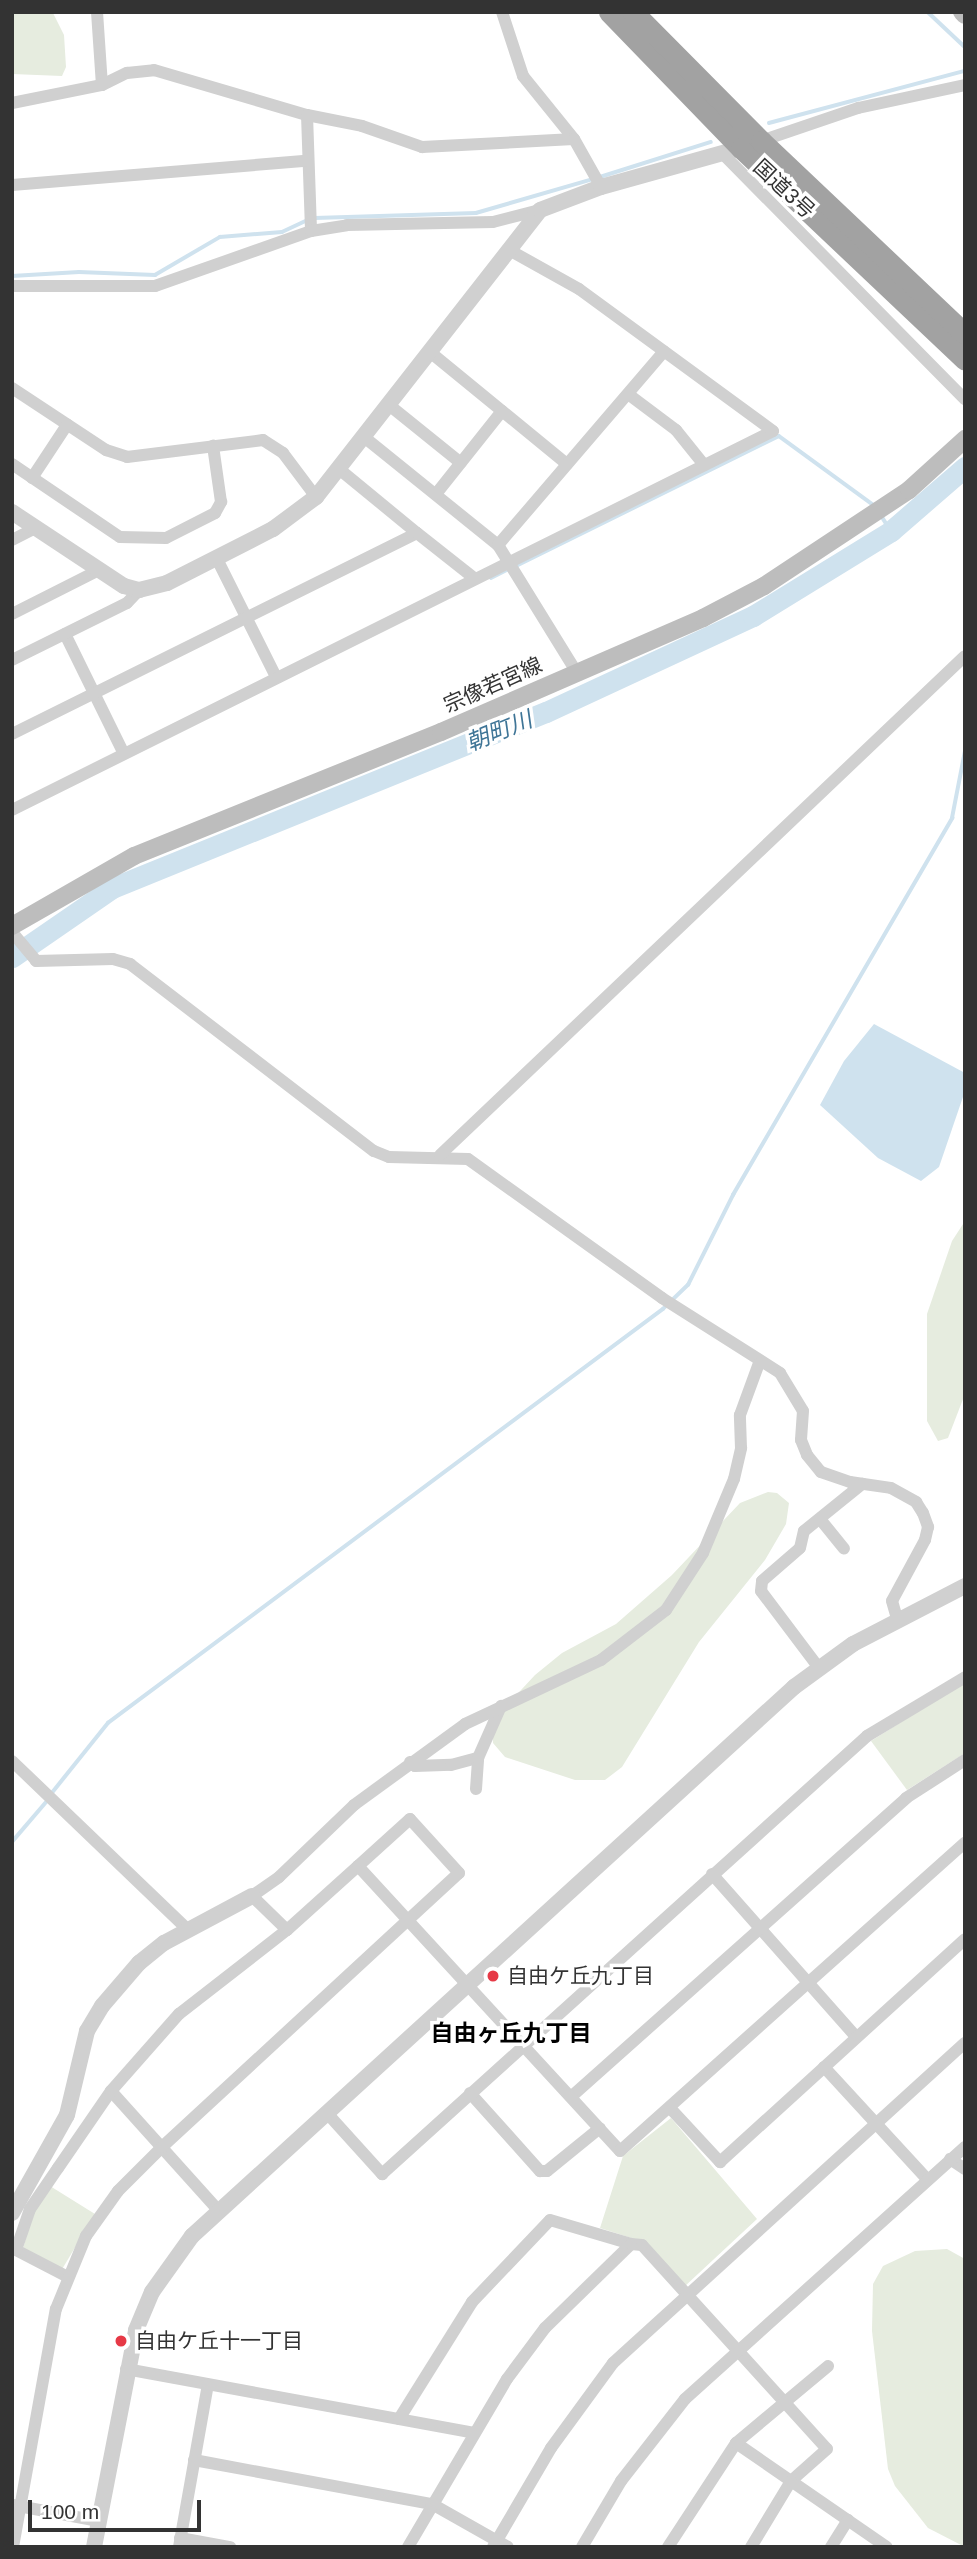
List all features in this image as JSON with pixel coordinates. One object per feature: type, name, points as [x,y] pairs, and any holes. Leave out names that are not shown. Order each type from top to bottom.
[{"type":"highway","name":"国道3号","points":[[609,12],[741,148],[965,360]]},
{"type":"highway","name":"国道3号","points":[[633,12],[741,148],[965,334]]},
{"type":"main road","name":"宗像若宮線","points":[[12,926],[134,856],[578,673],[764,586],[909,490],[965,439]]},
{"type":"street","points":[[97,12],[102,85]]},
{"type":"street","points":[[502,12],[523,76],[575,139],[601,187]]},
{"type":"street","points":[[12,103],[102,85],[127,72],[154,71],[307,115],[351,122],[422,146],[575,139]]},
{"type":"street","points":[[12,286],[155,286],[311,231],[347,225],[493,222],[540,210],[601,187],[741,148],[858,108],[965,85]]},
{"type":"street","points":[[307,115],[306,161],[311,231]]},
{"type":"street","points":[[741,148],[965,399]]},
{"type":"street","points":[[12,185],[306,161]]},
{"type":"street","points":[[12,660],[127,603],[139,590],[167,583],[274,529],[316,497],[511,251],[540,210]]},
{"type":"street","points":[[12,810],[123,752],[474,578],[510,564],[773,431],[579,289],[511,251]]},
{"type":"street","points":[[498,545],[664,351]]},
{"type":"street","points":[[430,352],[567,464]]},
{"type":"street","points":[[12,388],[67,425],[127,457],[251,440],[274,444],[316,497]]},
{"type":"street","points":[[628,394],[676,430],[704,466]]},
{"type":"street","points":[[388,405],[461,463]]},
{"type":"street","points":[[436,494],[502,411]]},
{"type":"street","points":[[32,478],[67,425]]},
{"type":"street","points":[[364,437],[498,545],[578,673]]},
{"type":"street","points":[[12,464],[120,537],[166,538],[215,513],[221,502],[213,446]]},
{"type":"street","points":[[339,469],[474,578]]},
{"type":"street","points":[[12,512],[99,570],[139,590]]},
{"type":"street","points":[[12,540],[36,528]]},
{"type":"street","points":[[12,734],[417,533]]},
{"type":"street","points":[[216,557],[276,677]]},
{"type":"street","points":[[12,614],[99,570]]},
{"type":"street","points":[[65,634],[123,752]]},
{"type":"street","points":[[440,1155],[965,656]]},
{"type":"street","points":[[12,932],[36,961],[113,959],[130,964],[374,1151],[389,1157],[440,1155],[468,1159],[759,1363],[780,1373],[803,1411],[801,1440],[807,1455],[821,1472],[862,1484],[891,1488],[916,1502],[928,1527],[905,1583],[892,1601],[897,1619]]},
{"type":"street","points":[[12,2213],[67,2115],[86,2031],[102,2006],[139,1963],[252,1896],[410,1762],[501,1706],[601,1660],[666,1610],[703,1553],[734,1479],[741,1448],[740,1415],[759,1363]]},
{"type":"street","points":[[819,1668],[761,1591],[762,1581],[800,1548],[804,1531],[862,1484]]},
{"type":"street","points":[[820,1518],[844,1549]]},
{"type":"street","points":[[94,2547],[126,2369],[152,2292],[173,2259],[219,2211],[468,1982],[819,1668],[897,1619],[965,1586]]},
{"type":"street","points":[[326,2112],[382,2174],[523,2043],[867,1736],[965,1677]]},
{"type":"street","points":[[476,1789],[478,1758],[501,1706]]},
{"type":"street","points":[[410,1762],[415,1766],[451,1765],[478,1758]]},
{"type":"street","points":[[572,2096],[906,1797],[965,1760]]},
{"type":"street","points":[[12,1761],[189,1931]]},
{"type":"street","points":[[13,2547],[16,2505],[56,2309],[86,2236],[118,2191],[162,2147],[460,1873],[410,1819],[287,1930],[178,2014],[111,2091],[30,2209],[14,2249],[68,2277]]},
{"type":"street","points":[[358,1866],[468,1982],[621,2151],[965,1842]]},
{"type":"street","points":[[712,1874],[856,2037]]},
{"type":"street","points":[[252,1896],[287,1930]]},
{"type":"street","points":[[670,2108],[720,2162],[965,1939]]},
{"type":"street","points":[[194,2460],[432,2504],[500,2545],[582,2401],[613,2363],[685,2294],[965,2043]]},
{"type":"street","points":[[824,2067],[927,2179]]},
{"type":"street","points":[[111,2091],[219,2211]]},
{"type":"street","points":[[470,2093],[540,2171],[547,2171],[600,2128]]},
{"type":"street","points":[[582,2547],[654,2435],[685,2399],[965,2147]]},
{"type":"street","points":[[950,2160],[965,2169]]},
{"type":"street","points":[[399,2419],[472,2302],[550,2220],[642,2245],[827,2449],[791,2481],[751,2547]]},
{"type":"street","points":[[408,2547],[474,2433],[545,2328],[631,2244]]},
{"type":"street","points":[[668,2547],[736,2443],[828,2366]]},
{"type":"street","points":[[126,2369],[474,2433]]},
{"type":"street","points":[[208,2385],[180,2542],[230,2547]]},
{"type":"street","points":[[736,2443],[887,2547]]},
{"type":"street","points":[[16,2505],[98,2521]]},
{"type":"street","points":[[831,2547],[848,2520]]},
{"type":"shaded area","points":[[12,12],[53,13],[64,35],[66,67],[62,76],[12,74]]},
{"type":"shaded area","points":[[965,1221],[965,1394],[948,1438],[938,1441],[927,1421],[927,1314],[952,1241]]},
{"type":"shaded area","points":[[768,1492],[777,1493],[789,1503],[786,1524],[765,1560],[699,1642],[622,1767],[605,1780],[575,1780],[505,1757],[493,1743],[492,1721],[535,1675],[562,1653],[616,1624],[672,1575],[740,1503]]},
{"type":"shaded area","points":[[965,1682],[965,1753],[907,1790],[871,1741]]},
{"type":"shaded area","points":[[671,2118],[757,2219],[684,2287],[644,2242],[600,2228],[623,2156]]},
{"type":"shaded area","points":[[50,2186],[95,2214],[61,2271],[23,2249],[33,2211]]},
{"type":"shaded area","points":[[947,2249],[965,2259],[965,2547],[928,2528],[895,2486],[888,2469],[872,2331],[873,2284],[883,2266],[915,2251]]},
{"type":"water","points":[[874,1024],[965,1073],[965,1091],[939,1167],[921,1181],[878,1158],[820,1105],[844,1061]]},
{"type":"waterway","points":[[928,12],[965,47]]},
{"type":"waterway","points":[[769,123],[965,71]]},
{"type":"waterway","points":[[600,177],[711,142]]},
{"type":"waterway","points":[[315,218],[476,213],[593,179]]},
{"type":"waterway","points":[[12,276],[79,272],[155,275],[220,237],[282,232],[308,220]]},
{"type":"waterway","points":[[516,566],[779,436],[875,506]]},
{"type":"waterway","name":"朝町川","points":[[12,957],[112,888],[546,712],[753,616],[891,531],[965,467]]},
{"type":"waterway","points":[[881,515],[891,531]]},
{"type":"waterway","points":[[491,578],[509,569]]},
{"type":"waterway","points":[[51,1794],[108,1723],[663,1309],[688,1285],[733,1195],[952,818],[965,751]]},
{"type":"waterway","points":[[12,1842],[47,1801]]},
{"type":"place","name":"自由ケ丘九丁目","points":[[493,1976]]},
{"type":"place","name":"自由ケ丘十一丁目","points":[[121,2341]]},
{"type":"district","name":"自由ヶ丘九丁目","points":[[511,2033]]}]
